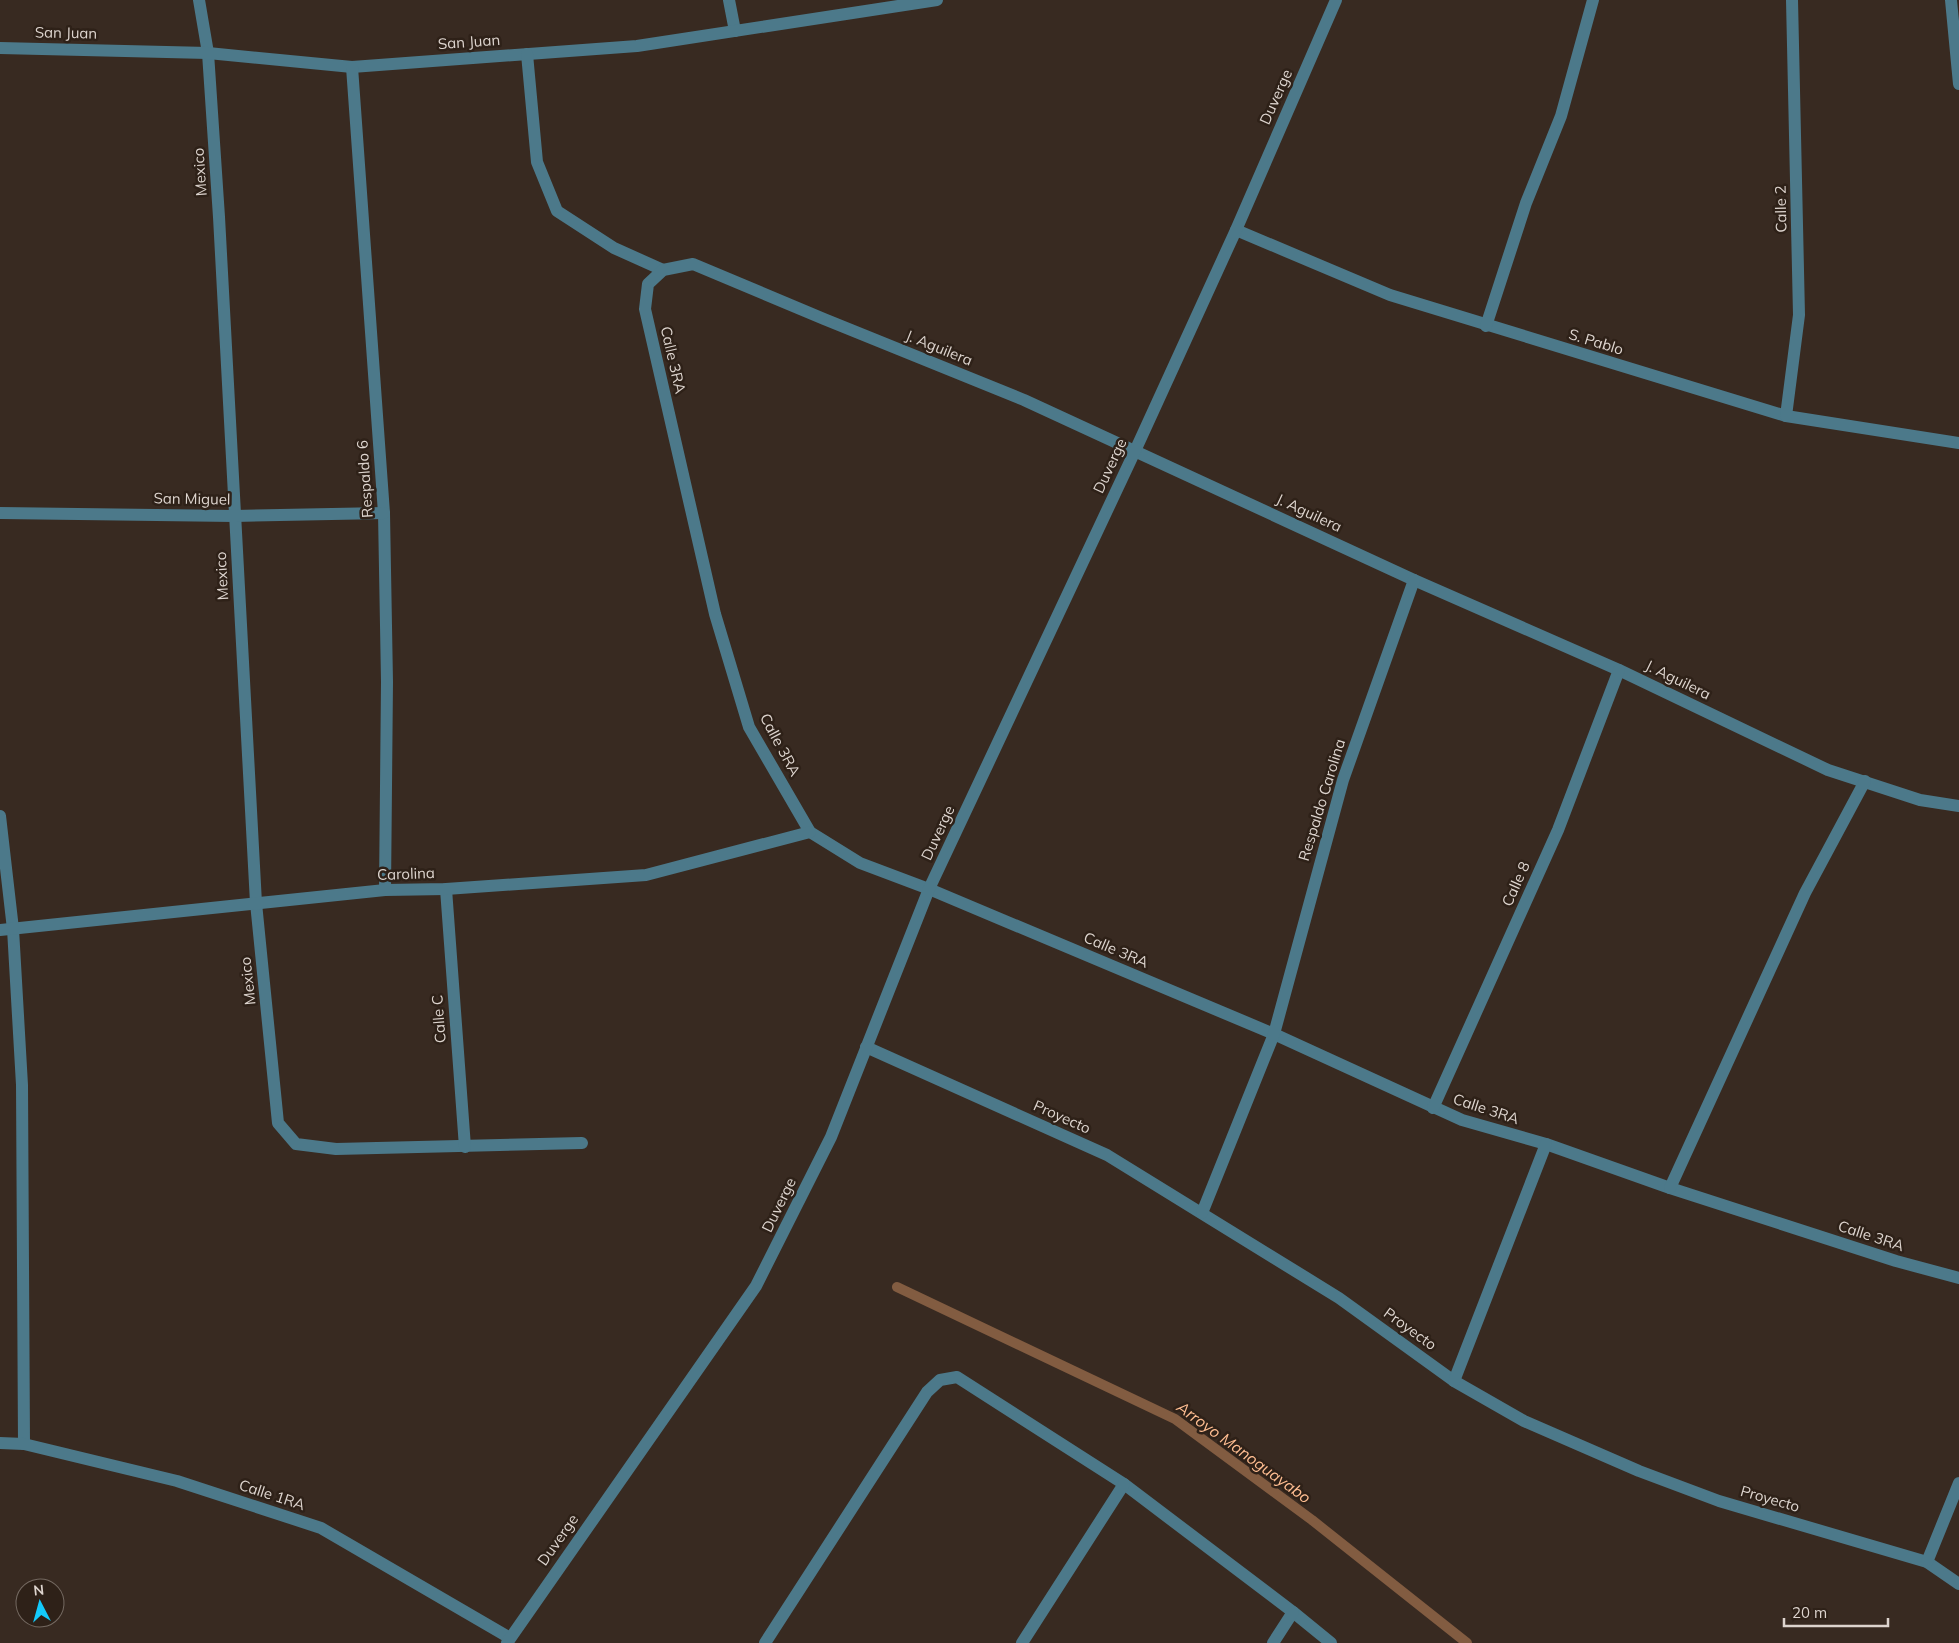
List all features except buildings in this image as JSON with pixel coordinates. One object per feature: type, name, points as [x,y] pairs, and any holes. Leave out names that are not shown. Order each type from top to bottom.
[{"type":"street","name":"Mexico","points":[[199,0],[208,53],[219,217],[256,903],[278,1123],[296,1144],[336,1149],[465,1147]]},
{"type":"street","points":[[729,0],[735,31]]},
{"type":"street","name":"San Juan","points":[[0,48],[208,53],[352,67],[637,46],[937,0]]},
{"type":"street","name":"Duverge","points":[[509,1640],[756,1286],[830,1138],[929,889],[1135,451],[1236,230],[1336,0]]},
{"type":"street","points":[[1486,326],[1526,203],[1561,116],[1593,0]]},
{"type":"street","name":"Calle 2","points":[[1786,416],[1799,315],[1792,0]]},
{"type":"street","points":[[1951,0],[1959,84]]},
{"type":"street","points":[[527,54],[537,162],[557,212],[614,248],[664,270]]},
{"type":"street","name":"Respaldo 6","points":[[352,67],[384,513],[387,682],[385,890]]},
{"type":"street","name":"S. Pablo","points":[[1236,230],[1390,295],[1486,326],[1786,416],[1959,443]]},
{"type":"street","name":"J. Aguilera","points":[[648,284],[664,270],[693,264],[1024,400],[1414,580],[1619,670],[1828,770],[1920,800],[1959,806]]},
{"type":"street","name":"Calle 3RA","points":[[648,284],[645,308],[715,614],[749,727],[810,832],[860,863],[929,889],[1274,1034],[1462,1120],[1546,1144],[1670,1188],[1896,1261],[1959,1278]]},
{"type":"street","name":"San Miguel","points":[[0,513],[234,516],[384,513]]},
{"type":"street","name":"Respaldo Carolina","points":[[1202,1213],[1274,1034],[1343,780],[1414,580]]},
{"type":"street","name":"Calle 8","points":[[1433,1108],[1558,830],[1619,670]]},
{"type":"street","points":[[1670,1188],[1805,893],[1864,781]]},
{"type":"street","points":[[0,816],[13,929],[22,1085],[24,1444]]},
{"type":"street","name":"Carolina","points":[[0,930],[385,890],[446,889],[646,875],[810,832]]},
{"type":"street","name":"Calle C","points":[[446,889],[465,1147]]},
{"type":"street","name":"Proyecto","points":[[866,1047],[1107,1155],[1339,1298],[1454,1381],[1524,1420],[1639,1471],[1719,1500],[1927,1562],[1959,1584]]},
{"type":"street","points":[[465,1147],[582,1143]]},
{"type":"street","points":[[1454,1381],[1546,1144]]},
{"type":"street","points":[[765,1643],[926,1392],[940,1380],[956,1377],[1124,1484],[1331,1643]]},
{"type":"street","name":"Calle 1RA","points":[[0,1443],[24,1444],[177,1481],[321,1528],[509,1640]]},
{"type":"street","points":[[1927,1562],[1959,1483]]},
{"type":"street","points":[[1022,1643],[1124,1484]]},
{"type":"street","points":[[1273,1643],[1292,1612]]},
{"type":"waterway","name":"Arroyo Manoguayabo","points":[[897,1287],[1175,1419],[1312,1520],[1467,1643]]}]
